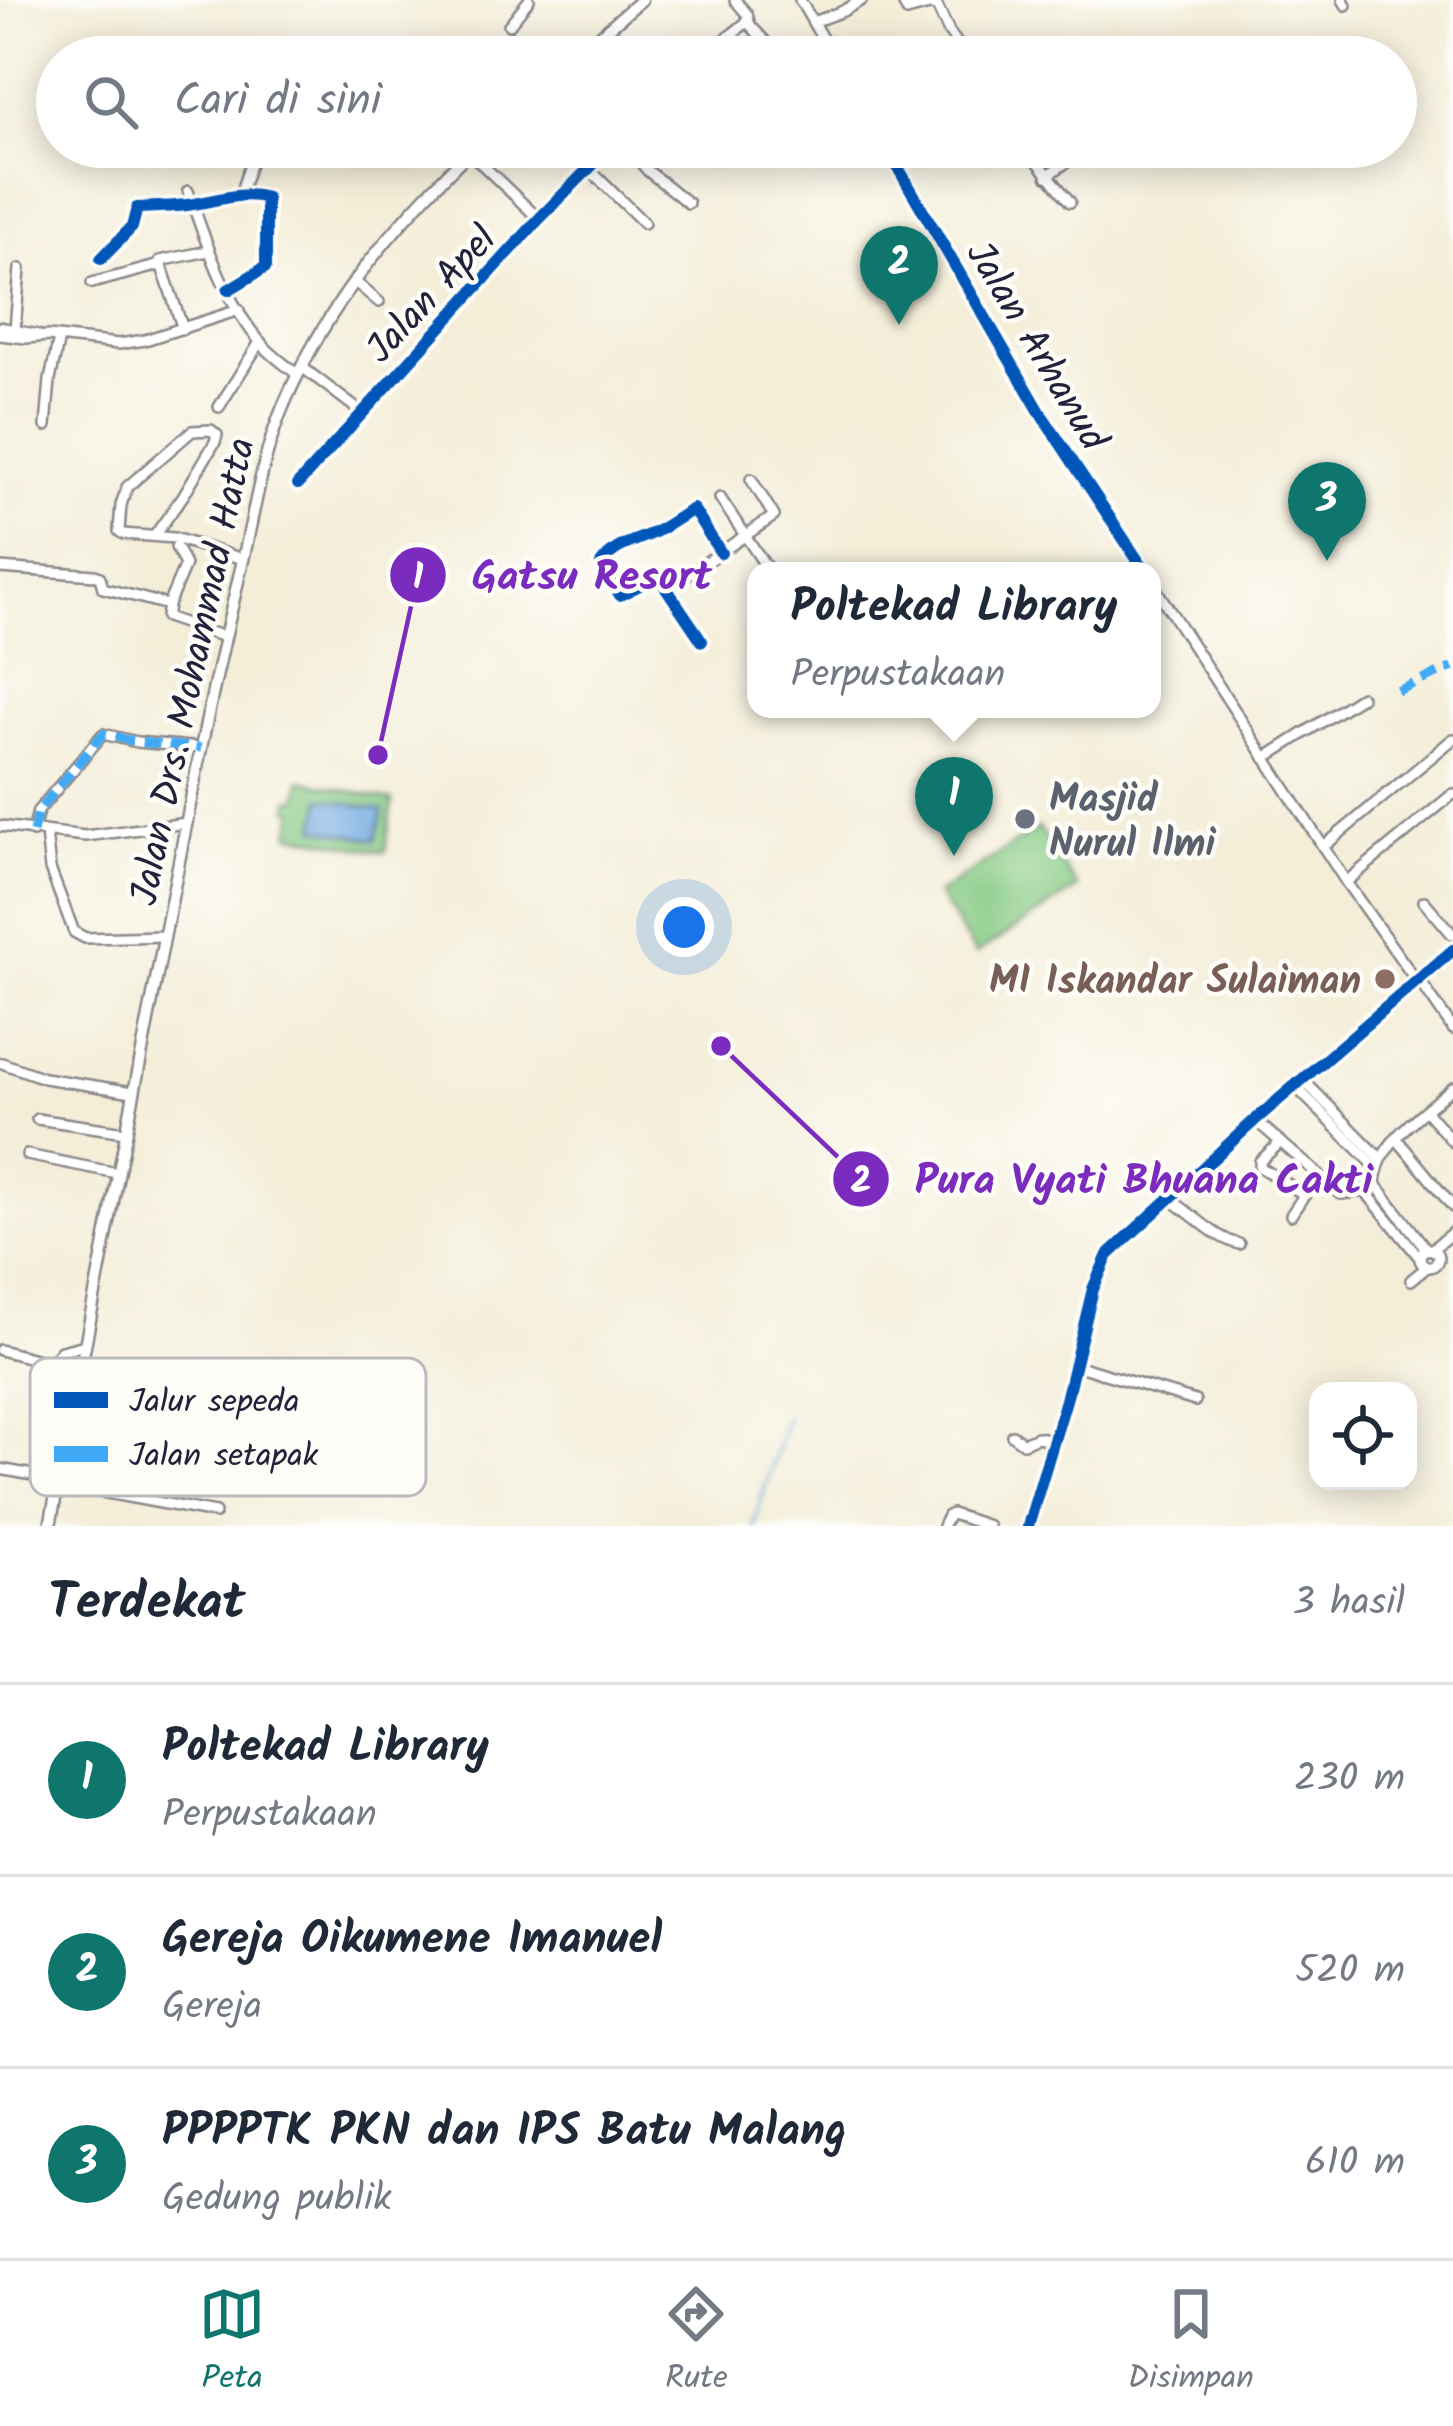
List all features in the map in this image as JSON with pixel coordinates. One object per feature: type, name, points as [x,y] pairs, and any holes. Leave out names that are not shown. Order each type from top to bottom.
[{"type":"main road","points":[[599,36],[641,0]]},
{"type":"main road","name":"Jalan Drs. Mohammad Hatta","points":[[82,1358],[201,748],[272,436],[300,371],[354,281],[408,213],[454,168]]},
{"type":"main road","name":"Jalan Drs. Mohammad Hatta","points":[[50,1526],[52,1496]]},
{"type":"street","points":[[509,26],[529,0]]},
{"type":"street","points":[[735,0],[761,36]]},
{"type":"street","points":[[800,0],[821,36]]},
{"type":"street","points":[[813,22],[862,0]]},
{"type":"street","points":[[902,0],[907,11],[937,6],[952,36]]},
{"type":"street","points":[[730,36],[748,21]]},
{"type":"street","points":[[240,194],[249,168]]},
{"type":"street","points":[[489,168],[539,219]]},
{"type":"street","points":[[645,168],[688,203]]},
{"type":"street","name":"Jalan Arhanud","points":[[898,168],[1043,417],[1139,562]]},
{"type":"street","points":[[1040,168],[1070,202]]},
{"type":"street","points":[[1046,176],[1058,168]]},
{"type":"street","points":[[589,169],[644,223]]},
{"type":"street","name":"Jalan Apel","points":[[298,484],[589,169]]},
{"type":"street","points":[[188,191],[208,251],[262,344],[361,412]]},
{"type":"street","points":[[101,259],[133,227],[136,208],[193,205],[240,194],[266,198],[268,261],[262,271],[228,290]]},
{"type":"street","points":[[183,329],[160,266],[162,259],[208,251]]},
{"type":"street","points":[[92,283],[160,266]]},
{"type":"street","points":[[15,329],[20,269]]},
{"type":"street","points":[[354,281],[379,302]]},
{"type":"street","points":[[0,331],[118,344],[146,340],[239,310]]},
{"type":"street","points":[[0,331],[15,329],[43,337]]},
{"type":"street","points":[[46,426],[59,338]]},
{"type":"street","points":[[219,407],[262,344]]},
{"type":"street","points":[[167,539],[183,496],[215,442],[215,432],[192,431],[125,490],[119,531],[243,559]]},
{"type":"street","points":[[668,588],[774,516],[751,479]]},
{"type":"street","points":[[720,498],[763,562]]},
{"type":"street","points":[[702,641],[663,581],[654,577],[620,595],[601,567],[602,561],[692,509],[721,553]]},
{"type":"street","points":[[167,539],[185,565],[166,617],[224,637]]},
{"type":"street","points":[[0,568],[95,575],[103,588],[168,605]]},
{"type":"street","points":[[1161,597],[1346,882],[1453,1029]]},
{"type":"street","points":[[1265,758],[1361,697]]},
{"type":"street","points":[[33,832],[38,811],[103,734],[201,748]]},
{"type":"street","points":[[1323,847],[1453,739]]},
{"type":"street","points":[[1346,882],[1453,794]]},
{"type":"street","points":[[10,828],[85,836],[187,823]]},
{"type":"street","points":[[46,833],[50,869],[78,936],[164,936]]},
{"type":"street","points":[[1424,901],[1453,935]]},
{"type":"street","points":[[1028,1526],[1104,1262],[1256,1120],[1453,950]]},
{"type":"street","points":[[2,1063],[44,1078],[133,1091]]},
{"type":"street","points":[[1299,1083],[1378,1163]]},
{"type":"street","points":[[1256,1120],[1341,1194],[1365,1191],[1375,1183],[1378,1163],[1396,1138],[1452,1090]]},
{"type":"street","points":[[1426,1112],[1453,1142]]},
{"type":"street","points":[[37,1118],[124,1132]]},
{"type":"street","points":[[1396,1138],[1453,1207]]},
{"type":"street","points":[[1281,1142],[1260,1161],[1260,1167],[1305,1195]]},
{"type":"street","points":[[27,1155],[117,1173]]},
{"type":"street","points":[[1291,1215],[1318,1174]]},
{"type":"street","points":[[1375,1183],[1429,1257]]},
{"type":"street","points":[[1365,1191],[1429,1257]]},
{"type":"street","points":[[1170,1199],[1223,1240],[1239,1244]]},
{"type":"street","points":[[1411,1280],[1453,1232]]},
{"type":"street","points":[[1429,1257],[1453,1247]]},
{"type":"street","points":[[55,1358],[61,1351],[85,1345]]},
{"type":"street","points":[[0,1350],[31,1358]]},
{"type":"street","points":[[1075,1365],[1196,1401]]},
{"type":"street","points":[[1012,1435],[1023,1443],[1037,1437],[1054,1440]]},
{"type":"street","points":[[0,1468],[30,1475]]},
{"type":"street","points":[[129,1496],[215,1513]]},
{"type":"street","points":[[943,1526],[952,1514],[988,1526]]},
{"type":"green space","points":[[301,780],[393,801],[385,852],[290,834],[295,810],[289,809],[290,800],[297,800]]},
{"type":"green space","points":[[1039,828],[1078,888],[976,954],[937,894]]},
{"type":"water","points":[[322,798],[383,810],[376,840],[316,828]]},
{"type":"waterway","points":[[753,1526],[787,1416]]},
{"type":"marked path","points":[[1397,691],[1453,667]]},
{"type":"marked path","points":[[33,832],[38,811],[103,734],[201,748]]},
{"type":"cycle path","points":[[298,484],[589,168]]},
{"type":"cycle path","points":[[898,168],[1043,417],[1139,562]]},
{"type":"cycle path","points":[[101,259],[132,227],[137,208],[237,196],[266,198],[266,267],[228,290]]},
{"type":"cycle path","points":[[702,641],[658,576],[620,595],[601,564],[621,547],[693,509],[721,553]]},
{"type":"cycle path","points":[[1028,1526],[1093,1289],[1108,1255],[1255,1120],[1453,950]]},
{"type":"place","name":"Gereja Oikumene Imanuel","points":[[899,325]]},
{"type":"place","name":"PPPPTK PKN dan IPS Batu Malang","points":[[1327,561]]},
{"type":"place","name":"Gatsu Resort","points":[[378,755]]},
{"type":"place","name":"Masjid Nurul Ilmi","points":[[1025,819]]},
{"type":"place","name":"Poltekad Library","points":[[954,856]]},
{"type":"place","name":"MI Iskandar Sulaiman","points":[[1385,979]]},
{"type":"place","name":"Pura Vyati Bhuana Cakti","points":[[721,1046]]}]
